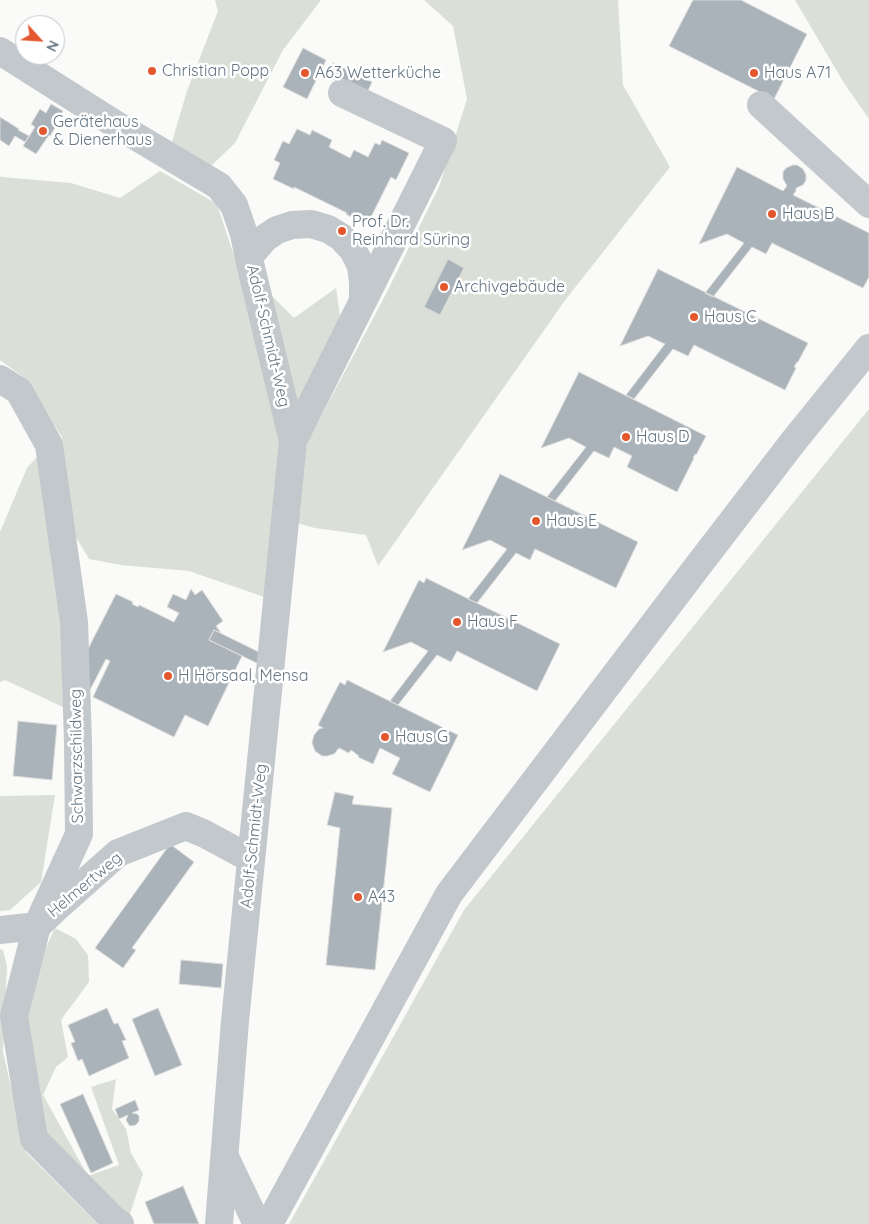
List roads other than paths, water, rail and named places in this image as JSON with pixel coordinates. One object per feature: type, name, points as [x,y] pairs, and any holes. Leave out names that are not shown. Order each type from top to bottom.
[{"type":"lane","points":[[0,51],[114,124],[219,186],[234,205],[244,234],[249,259]]},
{"type":"lane","name":"Adolf-Schmidt-Weg","points":[[293,441],[443,141],[342,93]]},
{"type":"lane","points":[[761,105],[869,204]]},
{"type":"lane","name":"Adolf-Schmidt-Weg","points":[[224,1156],[235,1021],[293,441],[249,259],[265,238],[277,230],[292,225],[311,224],[328,229],[341,237],[353,250],[361,266],[363,300]]},
{"type":"lane","points":[[269,1224],[449,894],[717,540],[869,348]]},
{"type":"lane","name":"Schwarzschildweg","points":[[0,379],[19,391],[49,445],[74,622],[78,742],[79,834],[37,926],[14,1016],[34,1138],[120,1224]]},
{"type":"lane","name":"Helmertweg","points":[[0,930],[37,926],[118,853],[186,826],[251,859]]},
{"type":"lane","points":[[219,1224],[224,1156]]},
{"type":"lane","points":[[224,1156],[257,1224]]},
{"type":"place","name":"Christian Popp","points":[[152,71]]},
{"type":"place","name":"A63 Wetterküche","points":[[305,73]]},
{"type":"place","name":"Haus A71","points":[[754,73]]},
{"type":"place","name":"Gerätehaus & Dienerhaus","points":[[43,131]]},
{"type":"place","name":"Haus B","points":[[772,214]]},
{"type":"place","name":"Prof. Dr. Reinhard Süring","points":[[342,231]]},
{"type":"place","name":"Archivgebäude","points":[[444,287]]},
{"type":"place","name":"Haus C","points":[[694,317]]},
{"type":"place","name":"Haus D","points":[[626,437]]},
{"type":"place","name":"Haus E","points":[[536,521]]},
{"type":"place","name":"Haus F","points":[[457,622]]},
{"type":"place","name":"H Hörsaal, Mensa","points":[[168,676]]},
{"type":"place","name":"Haus G","points":[[385,737]]},
{"type":"place","name":"A43","points":[[358,897]]}]
